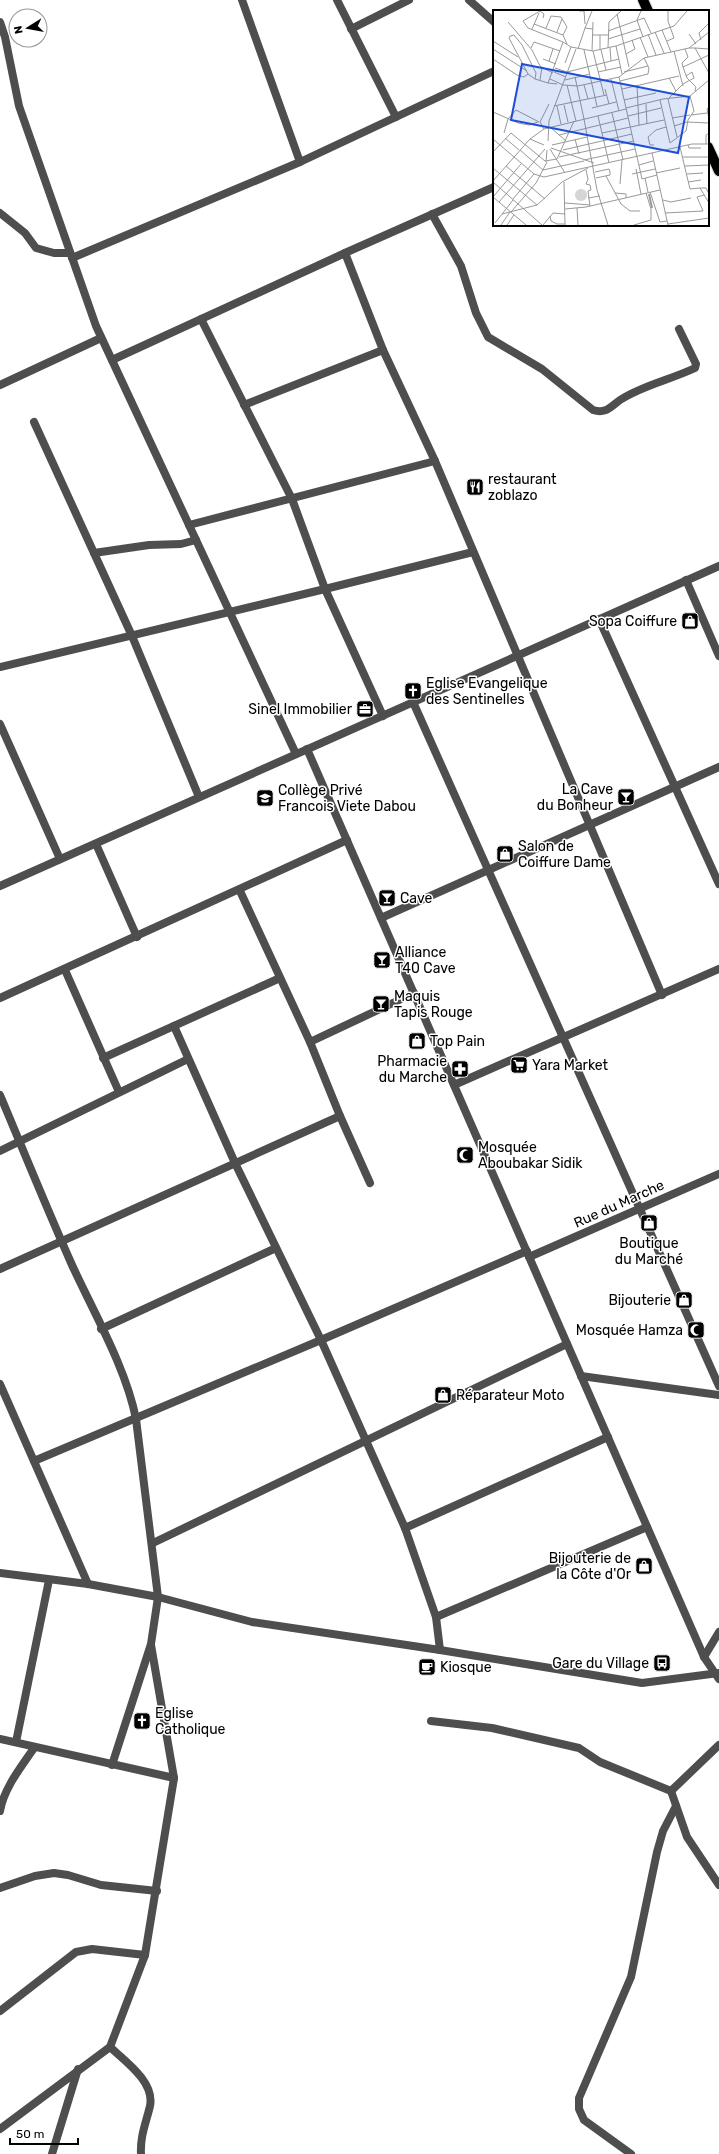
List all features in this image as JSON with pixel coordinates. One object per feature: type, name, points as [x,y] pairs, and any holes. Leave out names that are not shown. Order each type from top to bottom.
[{"type":"main road","points":[[643,0],[648,10]]},
{"type":"main road","points":[[709,149],[719,171]]},
{"type":"street","points":[[242,0],[300,162]]},
{"type":"street","points":[[337,0],[396,117]]},
{"type":"street","points":[[352,29],[409,0]]},
{"type":"street","points":[[469,0],[493,21]]},
{"type":"street","points":[[0,22],[5,37],[18,106],[101,338],[296,754]]},
{"type":"street","points":[[0,214],[25,233],[36,248],[71,255],[300,162],[493,71]]},
{"type":"street","points":[[112,360],[345,253],[493,187]]},
{"type":"street","points":[[432,214],[461,266],[476,313],[488,336],[542,369],[593,410],[600,412],[606,411],[620,400],[647,386],[695,368],[696,364],[679,329]]},
{"type":"street","points":[[345,253],[383,350],[435,461],[516,656],[662,994]]},
{"type":"street","points":[[201,319],[292,499],[325,589],[382,716]]},
{"type":"street","points":[[0,385],[101,338]]},
{"type":"street","points":[[244,405],[383,350]]},
{"type":"street","points":[[34,422],[132,636],[199,797]]},
{"type":"street","points":[[189,525],[435,461]]},
{"type":"street","points":[[94,554],[149,545],[181,544],[196,540]]},
{"type":"street","points":[[0,667],[473,552]]},
{"type":"street","points":[[0,886],[719,566]]},
{"type":"street","points":[[686,580],[719,656]]},
{"type":"street","points":[[599,619],[676,786],[719,884]]},
{"type":"street","points":[[413,702],[719,1386]]},
{"type":"street","points":[[0,724],[60,859]]},
{"type":"street","points":[[308,749],[704,1656],[718,1675]]},
{"type":"street","points":[[381,918],[719,767]]},
{"type":"street","points":[[0,998],[240,891],[347,840]]},
{"type":"street","points":[[96,844],[137,937]]},
{"type":"street","points":[[240,891],[310,1042],[340,1116],[370,1183]]},
{"type":"street","points":[[454,1085],[719,969]]},
{"type":"street","points":[[65,970],[119,1092]]},
{"type":"street","points":[[103,1058],[280,978]]},
{"type":"street","points":[[310,1042],[414,993]]},
{"type":"street","points":[[174,1026],[235,1163],[321,1340],[406,1528],[436,1617],[440,1650]]},
{"type":"street","points":[[0,1151],[188,1059]]},
{"type":"street","points":[[0,1096],[62,1242],[123,1376],[133,1403],[136,1419],[153,1543],[158,1597],[151,1644],[112,1765]]},
{"type":"street","points":[[0,1269],[340,1116]]},
{"type":"street","name":"Rue du Marche","points":[[34,1461],[321,1340],[640,1209],[719,1174]]},
{"type":"street","points":[[102,1329],[276,1248]]},
{"type":"street","points":[[153,1543],[567,1344]]},
{"type":"street","points":[[581,1376],[719,1395]]},
{"type":"street","points":[[0,1384],[88,1584]]},
{"type":"street","points":[[406,1528],[608,1437]]},
{"type":"street","points":[[436,1617],[647,1527]]},
{"type":"street","points":[[0,1573],[88,1584],[158,1597],[252,1622],[440,1650],[642,1683],[718,1675]]},
{"type":"street","points":[[16,1742],[49,1580]]},
{"type":"street","points":[[704,1656],[719,1632]]},
{"type":"street","points":[[0,2129],[78,2069],[110,2047],[145,1955],[157,1891],[174,1778],[151,1644]]},
{"type":"street","points":[[431,1721],[492,1728],[579,1748],[606,1765],[671,1791],[687,1837],[719,1885]]},
{"type":"street","points":[[0,1740],[16,1742],[34,1748],[174,1778]]},
{"type":"street","points":[[671,1791],[719,1745]]},
{"type":"street","points":[[0,1811],[2,1801],[13,1780],[34,1748]]},
{"type":"street","points":[[631,2154],[584,2120],[579,2109],[579,2098],[631,1977],[657,1852],[663,1831],[676,1806]]},
{"type":"street","points":[[0,1888],[35,1876],[54,1873],[68,1875],[101,1885],[157,1891]]},
{"type":"street","points":[[0,2011],[76,1952],[92,1949],[145,1955]]},
{"type":"street","points":[[110,2047],[144,2082],[151,2096],[141,2135],[141,2154]]},
{"type":"street","points":[[52,2154],[78,2069]]},
{"type":"place","name":"restaurant zoblazo","points":[[475,487]]},
{"type":"place","name":"Sopa Coiffure","points":[[690,621]]},
{"type":"place","name":"Eglise Evangelique des Sentinelles","points":[[413,691]]},
{"type":"place","name":"Sinel Immobilier","points":[[365,709]]},
{"type":"place","name":"La Cave du Bonheur","points":[[626,797]]},
{"type":"place","name":"Collège Privé Francois Viete Dabou","points":[[265,798]]},
{"type":"place","name":"Salon de Coiffure Dame","points":[[505,854]]},
{"type":"place","name":"Cave","points":[[387,898]]},
{"type":"place","name":"Alliance T40 Cave","points":[[382,960]]},
{"type":"place","name":"Maquis Tapis Rouge","points":[[381,1004]]},
{"type":"place","name":"Top Pain","points":[[417,1041]]},
{"type":"place","name":"Yara Market","points":[[519,1065]]},
{"type":"place","name":"Pharmacie du Marche","points":[[460,1069]]},
{"type":"place","name":"Mosquée Aboubakar Sidik","points":[[465,1155]]},
{"type":"place","name":"Boutique du Marché","points":[[649,1223]]},
{"type":"place","name":"Bijouterie","points":[[684,1300]]},
{"type":"place","name":"Mosquée Hamza","points":[[696,1330]]},
{"type":"place","name":"Réparateur Moto","points":[[443,1395]]},
{"type":"place","name":"Bijouterie de la Côte d'Or","points":[[644,1566]]},
{"type":"place","name":"Gare du Village","points":[[662,1663]]},
{"type":"place","name":"Kiosque","points":[[427,1667]]},
{"type":"place","name":"Eglise Catholique","points":[[142,1721]]}]
